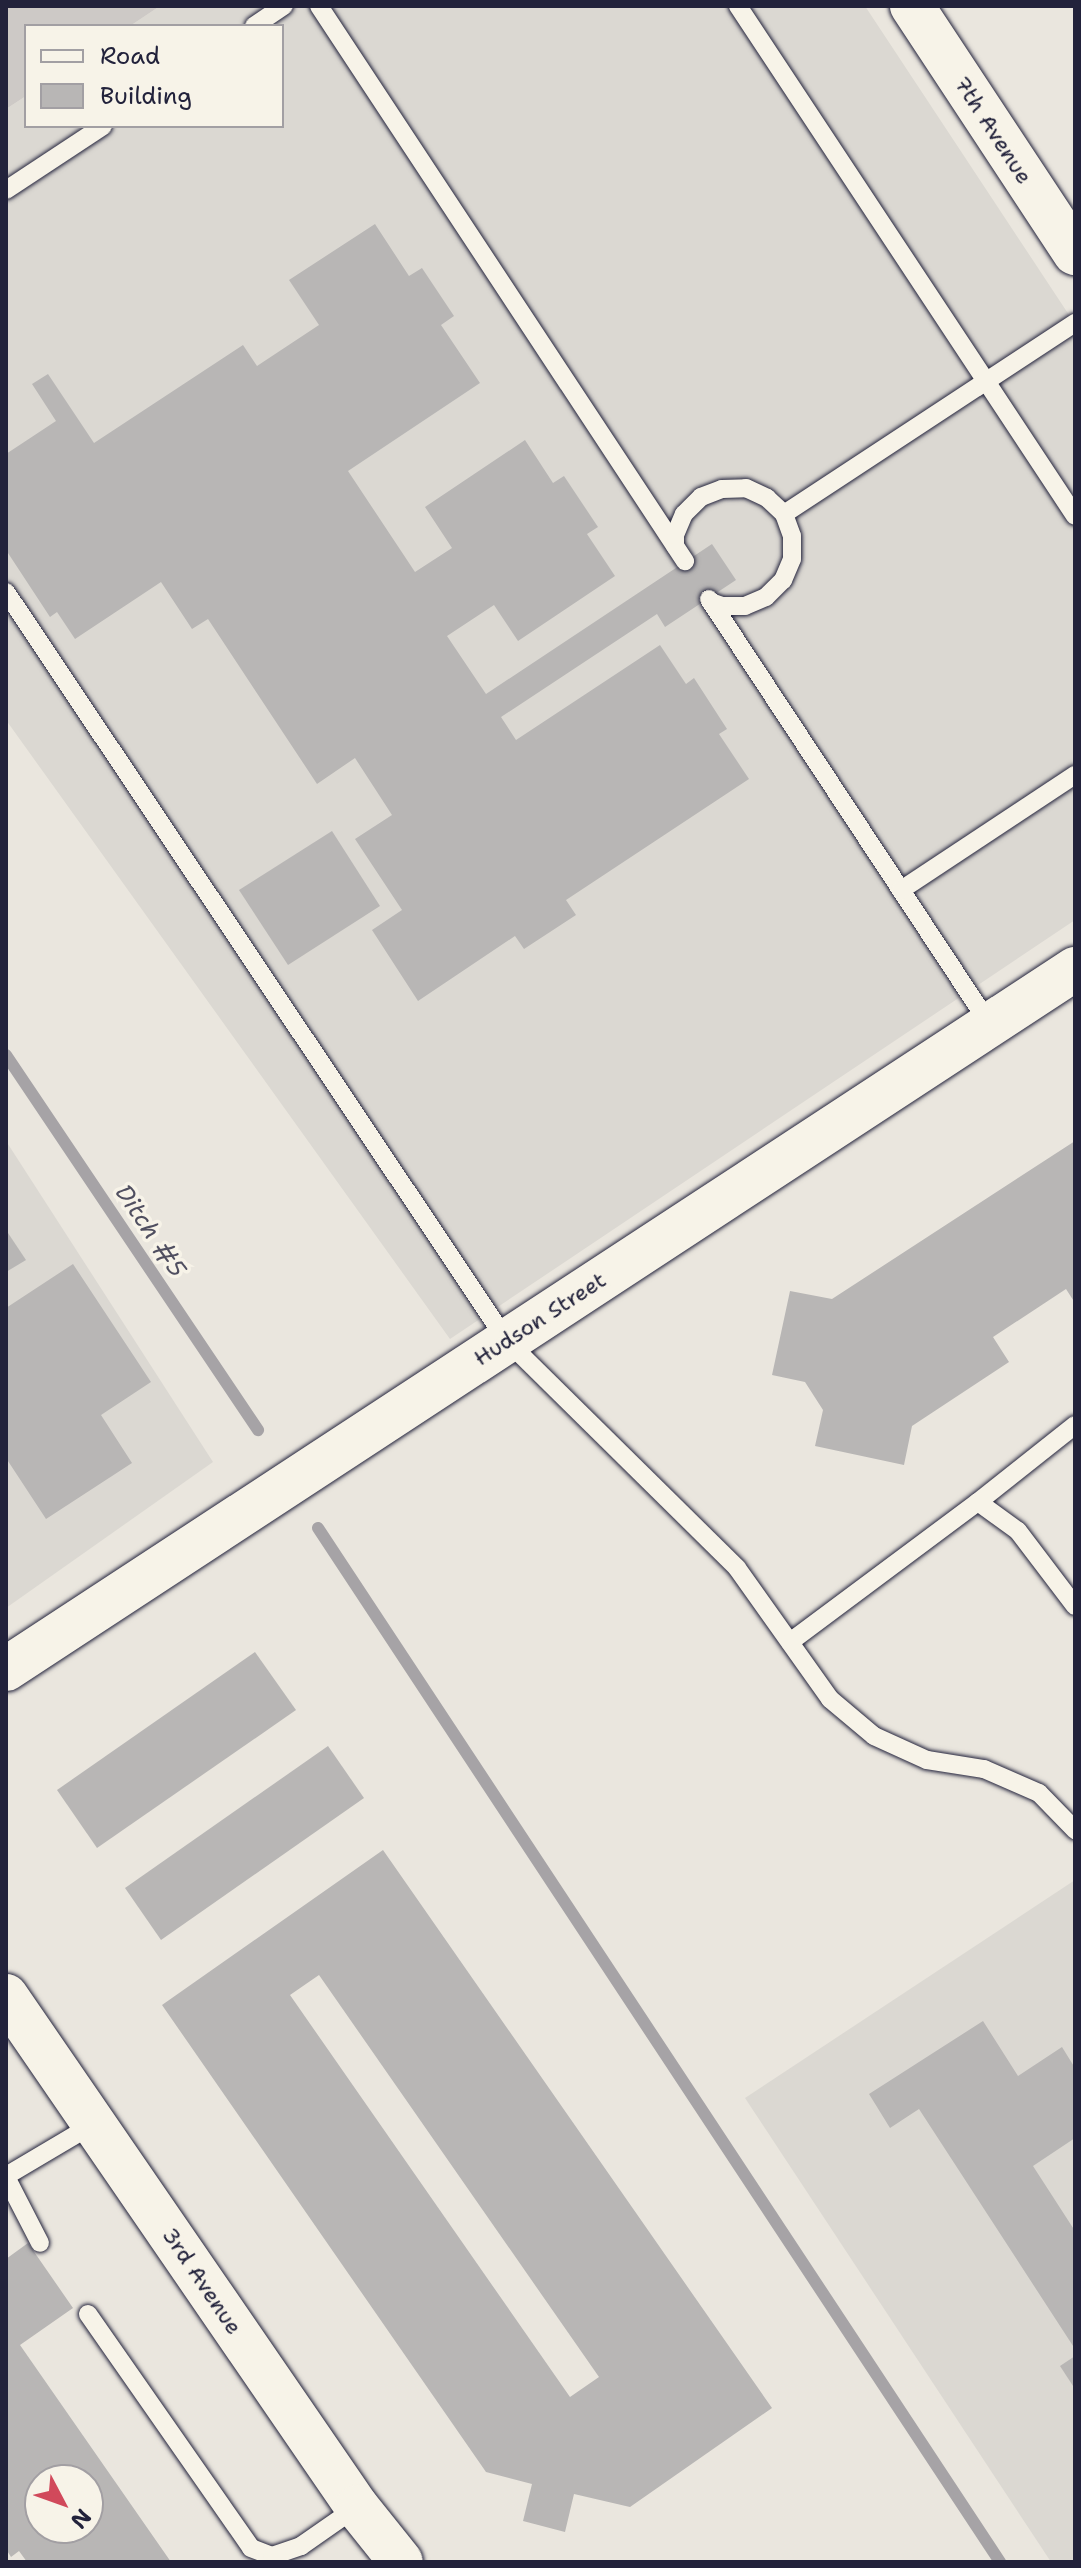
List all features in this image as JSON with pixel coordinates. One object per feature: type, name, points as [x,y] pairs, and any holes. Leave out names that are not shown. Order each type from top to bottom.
[{"type":"street","name":"7th Avenue","points":[[912,6],[1075,253]]},
{"type":"street","name":"Hudson Street","points":[[6,1669],[1075,969]]},
{"type":"street","name":"3rd Avenue","points":[[6,1996],[357,2507],[401,2562]]},
{"type":"lane","points":[[257,24],[284,6]]},
{"type":"lane","points":[[319,6],[680,554],[675,535],[684,514],[701,497],[722,489],[746,488],[767,498],[784,514],[792,536],[792,559],[783,580],[766,597],[745,606],[710,600],[990,1025]]},
{"type":"lane","points":[[738,6],[1075,516]]},
{"type":"lane","points":[[6,190],[100,128]]},
{"type":"lane","points":[[784,514],[1075,323]]},
{"type":"lane","points":[[6,592],[507,1341],[737,1568],[830,1699],[874,1736],[927,1760],[984,1769],[1039,1793],[1075,1830]]},
{"type":"lane","points":[[901,890],[1075,775]]},
{"type":"lane","points":[[790,1642],[978,1502],[1075,1425]]},
{"type":"lane","points":[[978,1502],[1018,1531],[1075,1606]]},
{"type":"lane","points":[[40,2243],[6,2176],[94,2124]]},
{"type":"lane","points":[[88,2314],[251,2548],[272,2556],[301,2546],[357,2507]]},
{"type":"shaded area","points":[[6,6],[160,6],[133,24],[24,24],[24,97],[6,109]]},
{"type":"shaded area","points":[[160,6],[865,6],[1075,324],[1075,920],[450,1339],[6,720],[6,109],[24,97],[24,128],[284,128],[284,24],[133,24]]},
{"type":"shaded area","points":[[6,1141],[213,1462],[6,1608]]},
{"type":"shaded area","points":[[1075,1880],[1075,2562],[1051,2562],[745,2098]]},
{"type":"building","points":[[375,224],[409,276],[422,268],[454,316],[441,325],[480,383],[348,471],[415,572],[452,548],[425,507],[525,440],[553,483],[564,476],[598,527],[587,534],[615,576],[518,641],[494,605],[447,636],[486,694],[712,544],[736,580],[665,627],[657,614],[501,717],[516,740],[660,645],[686,684],[694,678],[727,729],[719,734],[749,779],[566,900],[576,915],[524,949],[515,936],[418,1001],[372,930],[402,910],[355,839],[392,815],[355,758],[317,784],[208,619],[192,629],[161,582],[75,639],[57,612],[50,617],[6,550],[6,454],[56,421],[32,384],[48,374],[94,443],[243,345],[257,366],[319,325],[289,280]]},
{"type":"building","points":[[332,831],[380,906],[288,965],[239,890]]},
{"type":"building","points":[[1075,1141],[1075,1303],[1066,1289],[993,1337],[1009,1362],[912,1426],[904,1465],[815,1446],[823,1410],[805,1382],[772,1375],[790,1291],[832,1299]]},
{"type":"building","points":[[6,1230],[26,1260],[6,1272]]},
{"type":"building","points":[[73,1264],[151,1382],[101,1415],[132,1463],[46,1519],[6,1458],[6,1308]]},
{"type":"building","points":[[255,1652],[296,1710],[97,1848],[57,1790]]},
{"type":"building","points":[[328,1746],[364,1798],[161,1940],[125,1888]]},
{"type":"building","points":[[383,1850],[772,2408],[630,2507],[574,2494],[565,2532],[523,2521],[532,2484],[486,2472],[162,2005]],"holes":[[[319,1975],[599,2377],[570,2397],[290,1995]]]},
{"type":"building","points":[[983,2021],[1018,2076],[1062,2047],[1075,2068],[1075,2138],[1033,2166],[1075,2231],[1075,2349],[919,2109],[890,2128],[869,2094]]},
{"type":"building","points":[[28,2243],[73,2308],[20,2345],[103,2464],[24,2464],[24,2544],[104,2544],[104,2466],[171,2562],[27,2562],[19,2551],[11,2557],[6,2549],[6,2259]]},
{"type":"building","points":[[1075,2356],[1075,2389],[1060,2366]]},
{"type":"waterway","name":"Ditch #5","points":[[6,1055],[258,1430]]},
{"type":"waterway","points":[[318,1528],[1000,2562]]}]
